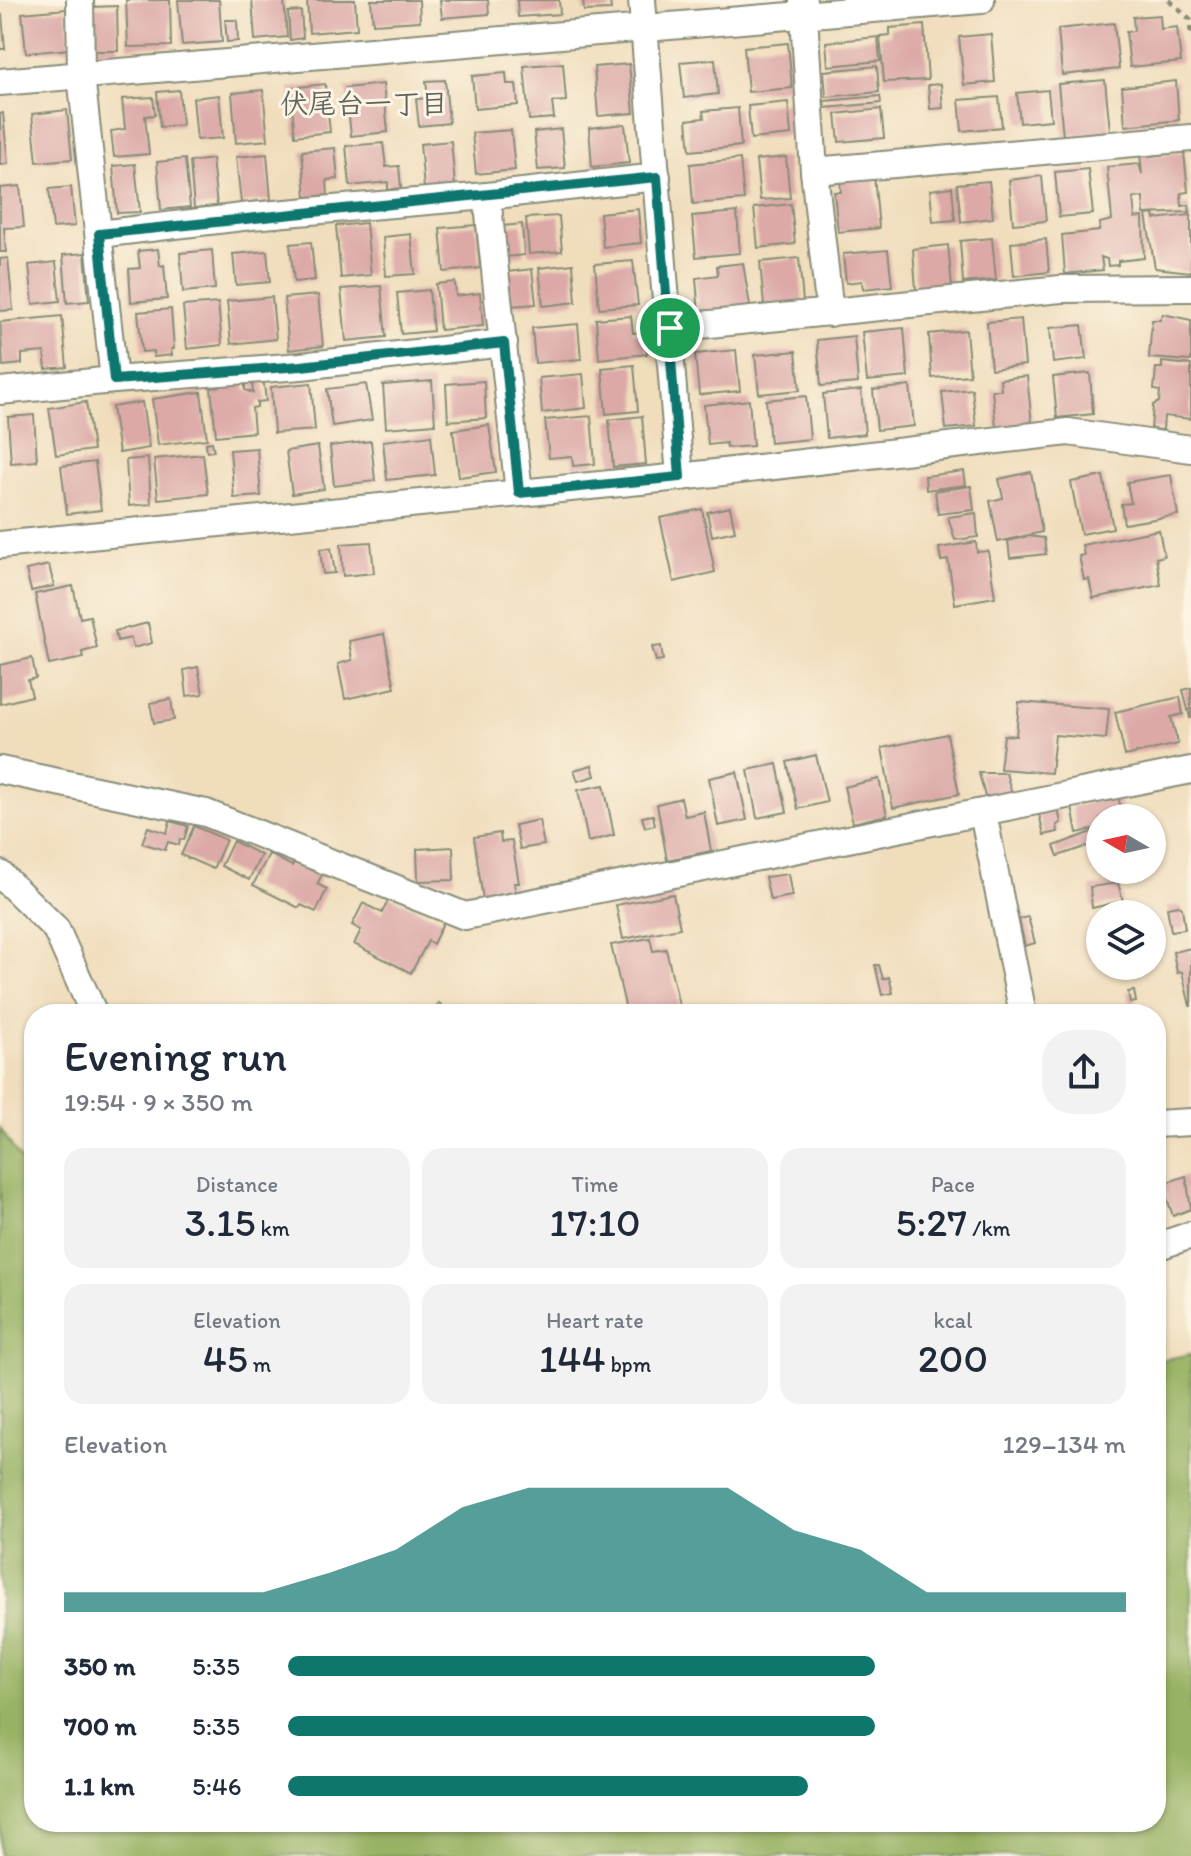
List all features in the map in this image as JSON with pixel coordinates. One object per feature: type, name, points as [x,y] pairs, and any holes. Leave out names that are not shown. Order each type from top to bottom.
[{"type":"street","points":[[80,0],[81,75],[114,380]]},
{"type":"street","points":[[0,82],[643,13],[981,0]]},
{"type":"street","points":[[804,9],[814,171],[830,313]]},
{"type":"street","points":[[643,13],[680,477]]},
{"type":"street","points":[[814,171],[1191,138]]},
{"type":"street","points":[[99,234],[251,216],[487,196],[657,177]]},
{"type":"street","points":[[487,196],[519,493]]},
{"type":"street","points":[[670,328],[1061,289],[1191,288]]},
{"type":"street","points":[[0,391],[301,366],[504,343]]},
{"type":"street","points":[[0,545],[680,477],[1068,432],[1191,449]]},
{"type":"street","points":[[0,770],[206,813],[465,916],[1191,770]]},
{"type":"street","points":[[983,813],[1021,1004]]},
{"type":"street","points":[[0,874],[56,929],[90,1004]]},
{"type":"street","points":[[1166,1123],[1191,1122]]},
{"type":"street","points":[[1166,1244],[1191,1235]]},
{"type":"path","points":[[1169,0],[1190,19],[1191,34]]},
{"type":"green space","points":[[0,1128],[24,1165],[24,1832],[1166,1832],[1166,1359],[1191,1354],[1191,1856],[0,1856]]},
{"type":"building","points":[[126,0],[170,0],[171,46],[128,47]]},
{"type":"building","points":[[178,0],[219,0],[222,42],[182,45]]},
{"type":"building","points":[[252,0],[284,0],[287,37],[255,40]]},
{"type":"building","points":[[307,0],[355,0],[357,29],[309,33]]},
{"type":"building","points":[[371,0],[419,0],[420,21],[373,24]]},
{"type":"building","points":[[440,0],[488,0],[489,14],[442,18]]},
{"type":"building","points":[[517,0],[559,0],[560,14],[518,17]]},
{"type":"building","points":[[583,0],[610,0],[611,10],[584,11]]},
{"type":"building","points":[[117,6],[118,51],[93,51],[93,7]]},
{"type":"building","points":[[66,9],[70,49],[26,53],[22,13]]},
{"type":"building","points":[[301,11],[303,38],[290,40],[288,12]]},
{"type":"building","points":[[2,15],[5,49],[0,49]]},
{"type":"building","points":[[1160,15],[1161,29],[1177,27],[1181,62],[1130,67],[1126,32],[1134,31],[1133,17]]},
{"type":"building","points":[[225,20],[237,20],[238,41],[227,42]]},
{"type":"building","points":[[1114,23],[1119,69],[1062,75],[1058,29]]},
{"type":"building","points":[[924,25],[928,80],[884,82],[880,36],[890,35],[890,28]]},
{"type":"building","points":[[991,34],[995,82],[964,85],[959,37]]},
{"type":"building","points":[[878,37],[880,61],[828,66],[826,42]]},
{"type":"building","points":[[788,43],[792,88],[748,92],[744,47]]},
{"type":"building","points":[[715,59],[718,94],[684,98],[680,62]]},
{"type":"building","points":[[563,63],[566,101],[552,102],[554,118],[529,120],[524,66]]},
{"type":"building","points":[[629,64],[634,113],[598,116],[594,67]]},
{"type":"building","points":[[877,66],[879,92],[826,97],[824,71]]},
{"type":"building","points":[[506,73],[507,84],[516,84],[518,105],[475,109],[472,76]]},
{"type":"building","points":[[445,80],[449,123],[419,126],[416,99],[428,98],[426,81]]},
{"type":"building","points":[[1105,80],[1110,131],[1063,136],[1058,84]]},
{"type":"building","points":[[1176,81],[1179,120],[1125,126],[1122,87]]},
{"type":"building","points":[[325,84],[330,132],[295,136],[290,88]]},
{"type":"building","points":[[383,84],[388,132],[351,136],[346,88]]},
{"type":"building","points":[[941,84],[943,108],[930,109],[928,85]]},
{"type":"building","points":[[179,90],[182,125],[160,127],[157,92]]},
{"type":"building","points":[[263,90],[268,140],[236,143],[232,93]]},
{"type":"building","points":[[1048,90],[1051,120],[1020,123],[1017,93]]},
{"type":"building","points":[[219,95],[223,138],[197,140],[193,98]]},
{"type":"building","points":[[880,96],[881,103],[825,108],[824,101]]},
{"type":"building","points":[[153,97],[155,115],[145,116],[149,154],[114,157],[111,131],[125,129],[122,99]]},
{"type":"building","points":[[999,97],[1002,127],[962,131],[959,100]]},
{"type":"building","points":[[788,102],[791,135],[751,139],[748,106]]},
{"type":"building","points":[[738,108],[741,146],[690,151],[687,120],[704,118],[703,111]]},
{"type":"building","points":[[881,109],[884,138],[839,142],[836,114]]},
{"type":"building","points":[[67,110],[72,159],[37,162],[32,114]]},
{"type":"building","points":[[3,113],[8,164],[0,165],[0,114]]},
{"type":"building","points":[[625,124],[629,163],[592,167],[589,128]]},
{"type":"building","points":[[561,129],[565,168],[538,170],[534,132]]},
{"type":"building","points":[[511,130],[515,170],[476,174],[472,133]]},
{"type":"building","points":[[451,141],[455,185],[424,188],[420,144]]},
{"type":"building","points":[[383,143],[386,167],[399,166],[401,188],[388,190],[388,182],[350,186],[346,146]]},
{"type":"building","points":[[335,148],[338,179],[327,180],[328,195],[306,197],[302,151]]},
{"type":"building","points":[[1150,151],[1150,156],[1184,152],[1188,192],[1181,193],[1182,206],[1189,205],[1190,212],[1144,214],[1143,197],[1133,198],[1135,218],[1143,217],[1144,258],[1118,261],[1118,265],[1108,266],[1107,259],[1101,257],[1103,270],[1065,274],[1062,235],[1099,231],[1100,223],[1112,220],[1107,167],[1139,164],[1142,174],[1140,152]]},
{"type":"building","points":[[267,154],[271,200],[241,203],[236,157]]},
{"type":"building","points":[[786,157],[790,198],[760,200],[756,160]]},
{"type":"building","points":[[185,159],[190,207],[161,210],[157,162]]},
{"type":"building","points":[[212,159],[217,206],[194,208],[190,162]]},
{"type":"building","points":[[740,159],[744,200],[693,204],[690,164]]},
{"type":"building","points":[[135,164],[140,212],[117,213],[113,166]]},
{"type":"building","points":[[1088,169],[1093,214],[1059,217],[1055,172]]},
{"type":"building","points":[[874,176],[879,228],[838,232],[834,192],[841,192],[840,179]]},
{"type":"building","points":[[1042,176],[1046,221],[1013,224],[1009,180]]},
{"type":"building","points":[[989,181],[993,218],[961,222],[957,184]]},
{"type":"building","points":[[20,186],[24,227],[4,228],[6,252],[0,252],[0,188]]},
{"type":"building","points":[[71,187],[75,226],[53,228],[49,189]]},
{"type":"building","points":[[952,187],[955,220],[933,222],[930,190]]},
{"type":"building","points":[[791,204],[795,244],[758,248],[754,208]]},
{"type":"building","points":[[638,209],[641,243],[603,247],[600,213]]},
{"type":"building","points":[[737,212],[740,253],[696,257],[692,216]]},
{"type":"building","points":[[1154,214],[1155,219],[1191,215],[1191,272],[1155,268],[1146,215]]},
{"type":"building","points":[[559,216],[562,251],[529,254],[526,218]]},
{"type":"building","points":[[366,223],[371,275],[341,278],[336,226]]},
{"type":"building","points":[[522,224],[524,255],[506,257],[503,226]]},
{"type":"building","points":[[476,225],[480,268],[444,272],[440,228]]},
{"type":"building","points":[[411,234],[415,274],[386,276],[383,237]]},
{"type":"building","points":[[992,238],[996,280],[963,283],[960,241]]},
{"type":"building","points":[[1046,239],[1049,272],[1014,276],[1011,243]]},
{"type":"building","points":[[311,242],[315,280],[294,282],[290,244]]},
{"type":"building","points":[[948,245],[952,287],[916,290],[913,249]]},
{"type":"building","points":[[158,249],[160,266],[164,265],[167,299],[131,302],[129,269],[140,268],[138,251]]},
{"type":"building","points":[[212,250],[215,289],[183,292],[180,253]]},
{"type":"building","points":[[888,250],[892,286],[863,289],[862,281],[846,283],[843,254]]},
{"type":"building","points":[[267,251],[270,282],[236,285],[233,254]]},
{"type":"building","points":[[85,253],[89,301],[67,303],[63,255]]},
{"type":"building","points":[[8,258],[13,310],[0,311],[0,259]]},
{"type":"building","points":[[799,258],[803,302],[764,306],[760,262]]},
{"type":"building","points":[[633,261],[638,305],[599,308],[595,264]]},
{"type":"building","points":[[56,262],[60,301],[33,304],[29,265]]},
{"type":"building","points":[[743,263],[751,312],[699,316],[696,278],[718,275],[717,266]]},
{"type":"building","points":[[573,264],[576,302],[543,306],[539,268]]},
{"type":"building","points":[[532,269],[536,304],[510,306],[508,272]]},
{"type":"building","points":[[455,282],[456,296],[480,293],[483,326],[440,330],[436,284]]},
{"type":"building","points":[[381,286],[386,337],[346,341],[341,289]]},
{"type":"building","points":[[429,290],[433,331],[401,334],[397,293]]},
{"type":"building","points":[[318,295],[323,346],[289,350],[284,298]]},
{"type":"building","points":[[272,297],[276,339],[231,344],[227,301]]},
{"type":"building","points":[[218,303],[222,345],[187,349],[183,306]]},
{"type":"building","points":[[171,309],[172,355],[154,357],[154,351],[142,352],[138,312]]},
{"type":"building","points":[[1163,314],[1191,320],[1191,361],[1149,358],[1152,320],[1160,320]]},
{"type":"building","points":[[62,316],[67,367],[46,369],[44,352],[22,354],[22,364],[3,366],[0,322]]},
{"type":"building","points":[[631,316],[633,333],[645,332],[647,354],[599,359],[596,319]]},
{"type":"building","points":[[1021,319],[1025,365],[991,369],[987,322]]},
{"type":"building","points":[[578,324],[581,359],[535,363],[532,328]]},
{"type":"building","points":[[1082,325],[1086,359],[1053,363],[1050,328]]},
{"type":"building","points":[[904,328],[908,377],[867,381],[862,332]]},
{"type":"building","points":[[966,330],[970,375],[932,378],[929,334]]},
{"type":"building","points":[[854,336],[858,383],[821,386],[817,340]]},
{"type":"building","points":[[736,350],[740,391],[699,395],[695,354]]},
{"type":"building","points":[[796,351],[800,390],[759,394],[755,355]]},
{"type":"building","points":[[1162,362],[1191,365],[1191,419],[1164,416],[1163,430],[1151,429],[1153,405],[1159,402],[1160,391],[1154,390],[1156,368],[1162,368]]},
{"type":"building","points":[[634,365],[638,411],[606,414],[602,368]]},
{"type":"building","points":[[1090,373],[1093,414],[1057,418],[1053,377]]},
{"type":"building","points":[[583,374],[586,408],[542,413],[539,378]]},
{"type":"building","points":[[1027,376],[1032,424],[996,427],[992,390],[1001,390],[1000,379]]},
{"type":"building","points":[[263,377],[266,401],[257,402],[257,407],[252,408],[254,432],[216,436],[211,388],[220,387],[220,383],[245,380],[245,390],[253,393],[252,378]]},
{"type":"building","points":[[432,381],[435,424],[386,428],[383,385]]},
{"type":"building","points":[[484,381],[486,418],[448,421],[446,384]]},
{"type":"building","points":[[311,383],[315,430],[274,433],[271,387]]},
{"type":"building","points":[[366,384],[372,420],[332,426],[327,389]]},
{"type":"building","points":[[910,386],[914,426],[877,430],[873,390]]},
{"type":"building","points":[[972,389],[976,426],[946,429],[942,392]]},
{"type":"building","points":[[861,390],[865,434],[827,438],[823,394]]},
{"type":"building","points":[[201,392],[207,439],[158,445],[152,399]]},
{"type":"building","points":[[806,396],[810,439],[770,443],[766,400]]},
{"type":"building","points":[[749,400],[753,446],[727,448],[726,443],[708,445],[704,405]]},
{"type":"building","points":[[86,402],[93,450],[56,455],[49,408]]},
{"type":"building","points":[[142,402],[149,448],[119,453],[112,407]]},
{"type":"building","points":[[34,415],[37,461],[11,463],[8,417]]},
{"type":"building","points":[[591,416],[595,464],[573,466],[572,456],[549,458],[545,420]]},
{"type":"building","points":[[642,416],[646,464],[613,467],[609,420]]},
{"type":"building","points":[[489,425],[496,472],[459,477],[453,430]]},
{"type":"building","points":[[431,435],[435,475],[387,480],[383,441]]},
{"type":"building","points":[[371,441],[375,481],[334,486],[330,446]]},
{"type":"building","points":[[212,442],[214,451],[207,452],[206,443]]},
{"type":"building","points":[[318,446],[324,489],[292,494],[286,451]]},
{"type":"building","points":[[257,448],[261,496],[234,498],[230,450]]},
{"type":"building","points":[[203,454],[208,494],[158,499],[154,459]]},
{"type":"building","points":[[148,458],[151,504],[129,506],[126,460]]},
{"type":"building","points":[[95,462],[101,510],[67,514],[61,466]]},
{"type":"building","points":[[964,471],[966,485],[926,490],[925,476]]},
{"type":"building","points":[[1031,472],[1042,532],[998,542],[990,501],[1003,498],[999,479]]},
{"type":"building","points":[[1171,475],[1178,515],[1124,524],[1121,504],[1131,503],[1127,482]]},
{"type":"building","points":[[1103,476],[1113,528],[1081,534],[1071,482]]},
{"type":"building","points":[[971,486],[974,510],[938,514],[935,491]]},
{"type":"building","points":[[730,507],[735,531],[712,536],[707,512]]},
{"type":"building","points":[[702,509],[715,572],[674,582],[660,518]]},
{"type":"building","points":[[976,513],[978,537],[955,540],[948,517]]},
{"type":"building","points":[[1159,530],[1164,556],[1156,558],[1161,585],[1093,598],[1089,579],[1084,580],[1079,556],[1084,555],[1082,545]]},
{"type":"building","points":[[1028,536],[1044,538],[1046,554],[1010,558],[1008,541]]},
{"type":"building","points":[[371,542],[374,573],[343,576],[341,544]]},
{"type":"building","points":[[976,542],[977,552],[988,551],[995,597],[955,604],[948,560],[941,561],[939,548]]},
{"type":"building","points":[[331,548],[335,573],[323,574],[320,549]]},
{"type":"building","points":[[49,565],[54,586],[31,591],[26,570]]},
{"type":"building","points":[[73,586],[80,618],[90,616],[97,648],[82,652],[83,658],[49,665],[35,594]]},
{"type":"building","points":[[148,623],[152,643],[133,648],[131,638],[117,641],[115,631]]},
{"type":"building","points":[[384,634],[395,688],[345,699],[338,664],[352,660],[349,641]]},
{"type":"building","points":[[661,646],[663,660],[656,661],[652,647]]},
{"type":"building","points":[[32,658],[36,678],[28,680],[32,696],[0,704],[0,665]]},
{"type":"building","points":[[198,667],[203,694],[187,696],[184,670]]},
{"type":"building","points":[[1191,688],[1191,718],[1190,718],[1183,690]]},
{"type":"building","points":[[1180,697],[1183,714],[1171,717],[1178,744],[1125,756],[1115,712]]},
{"type":"building","points":[[171,699],[174,720],[154,723],[150,703]]},
{"type":"building","points":[[1019,702],[1109,709],[1106,739],[1055,735],[1051,773],[1000,769],[1004,735],[1016,736]]},
{"type":"building","points":[[947,734],[959,794],[893,808],[882,748]]},
{"type":"building","points":[[816,755],[827,802],[798,809],[787,762]]},
{"type":"building","points":[[777,764],[787,812],[757,818],[748,770]]},
{"type":"building","points":[[592,765],[595,776],[578,781],[574,770]]},
{"type":"building","points":[[737,772],[747,820],[718,826],[709,778]]},
{"type":"building","points":[[979,773],[1006,773],[1012,794],[986,801]]},
{"type":"building","points":[[879,779],[887,815],[853,823],[844,787]]},
{"type":"building","points":[[604,785],[614,835],[588,842],[578,790]]},
{"type":"building","points":[[1118,796],[1120,804],[1086,804],[1086,831],[1077,833],[1072,807]]},
{"type":"building","points":[[681,798],[685,816],[704,812],[711,851],[667,860],[657,804]]},
{"type":"building","points":[[1058,809],[1061,823],[1057,825],[1058,832],[1044,835],[1039,814]]},
{"type":"building","points":[[653,815],[655,825],[645,827],[642,817]]},
{"type":"building","points":[[539,820],[544,845],[520,849],[515,825]]},
{"type":"building","points":[[170,821],[188,826],[179,845],[168,842],[165,850],[142,843],[148,827],[167,833]]},
{"type":"building","points":[[194,826],[226,840],[213,869],[181,855]]},
{"type":"building","points":[[500,833],[501,842],[512,841],[519,883],[514,883],[516,895],[483,900],[474,837]]},
{"type":"building","points":[[1086,834],[1086,847],[1058,856],[1054,846]]},
{"type":"building","points":[[233,841],[261,855],[249,880],[221,866]]},
{"type":"building","points":[[453,847],[454,880],[418,881],[417,849]]},
{"type":"building","points":[[269,854],[292,866],[297,857],[324,871],[317,884],[327,889],[316,912],[301,905],[299,908],[253,885]]},
{"type":"building","points":[[788,874],[792,896],[770,900],[765,877]]},
{"type":"building","points":[[1118,884],[1123,900],[1091,900],[1090,887]]},
{"type":"building","points":[[673,894],[680,928],[623,939],[616,905]]},
{"type":"building","points":[[390,897],[444,921],[433,944],[428,941],[411,973],[354,944],[361,930],[352,925],[363,903],[382,913]]},
{"type":"building","points":[[1178,905],[1182,908],[1185,929],[1171,931],[1167,907]]},
{"type":"building","points":[[1028,917],[1035,943],[1025,946],[1019,919]]},
{"type":"building","points":[[650,938],[653,951],[666,949],[679,1004],[625,1004],[611,945]]},
{"type":"building","points":[[1191,948],[1190,1006],[1182,972],[1177,973],[1173,952]]},
{"type":"building","points":[[875,965],[879,965],[883,979],[889,977],[893,993],[882,995]]},
{"type":"building","points":[[1134,991],[1136,1002],[1130,1003],[1128,992]]},
{"type":"building","points":[[1186,1176],[1191,1209],[1173,1216],[1166,1196],[1166,1183]]},
{"type":"district","name":"伏尾台一丁目","points":[[364,103]]},
{"type":"route","points":[[657,177],[670,328],[680,477],[519,493],[504,343],[301,366],[114,380],[99,234],[251,216],[487,196],[657,177]]}]
